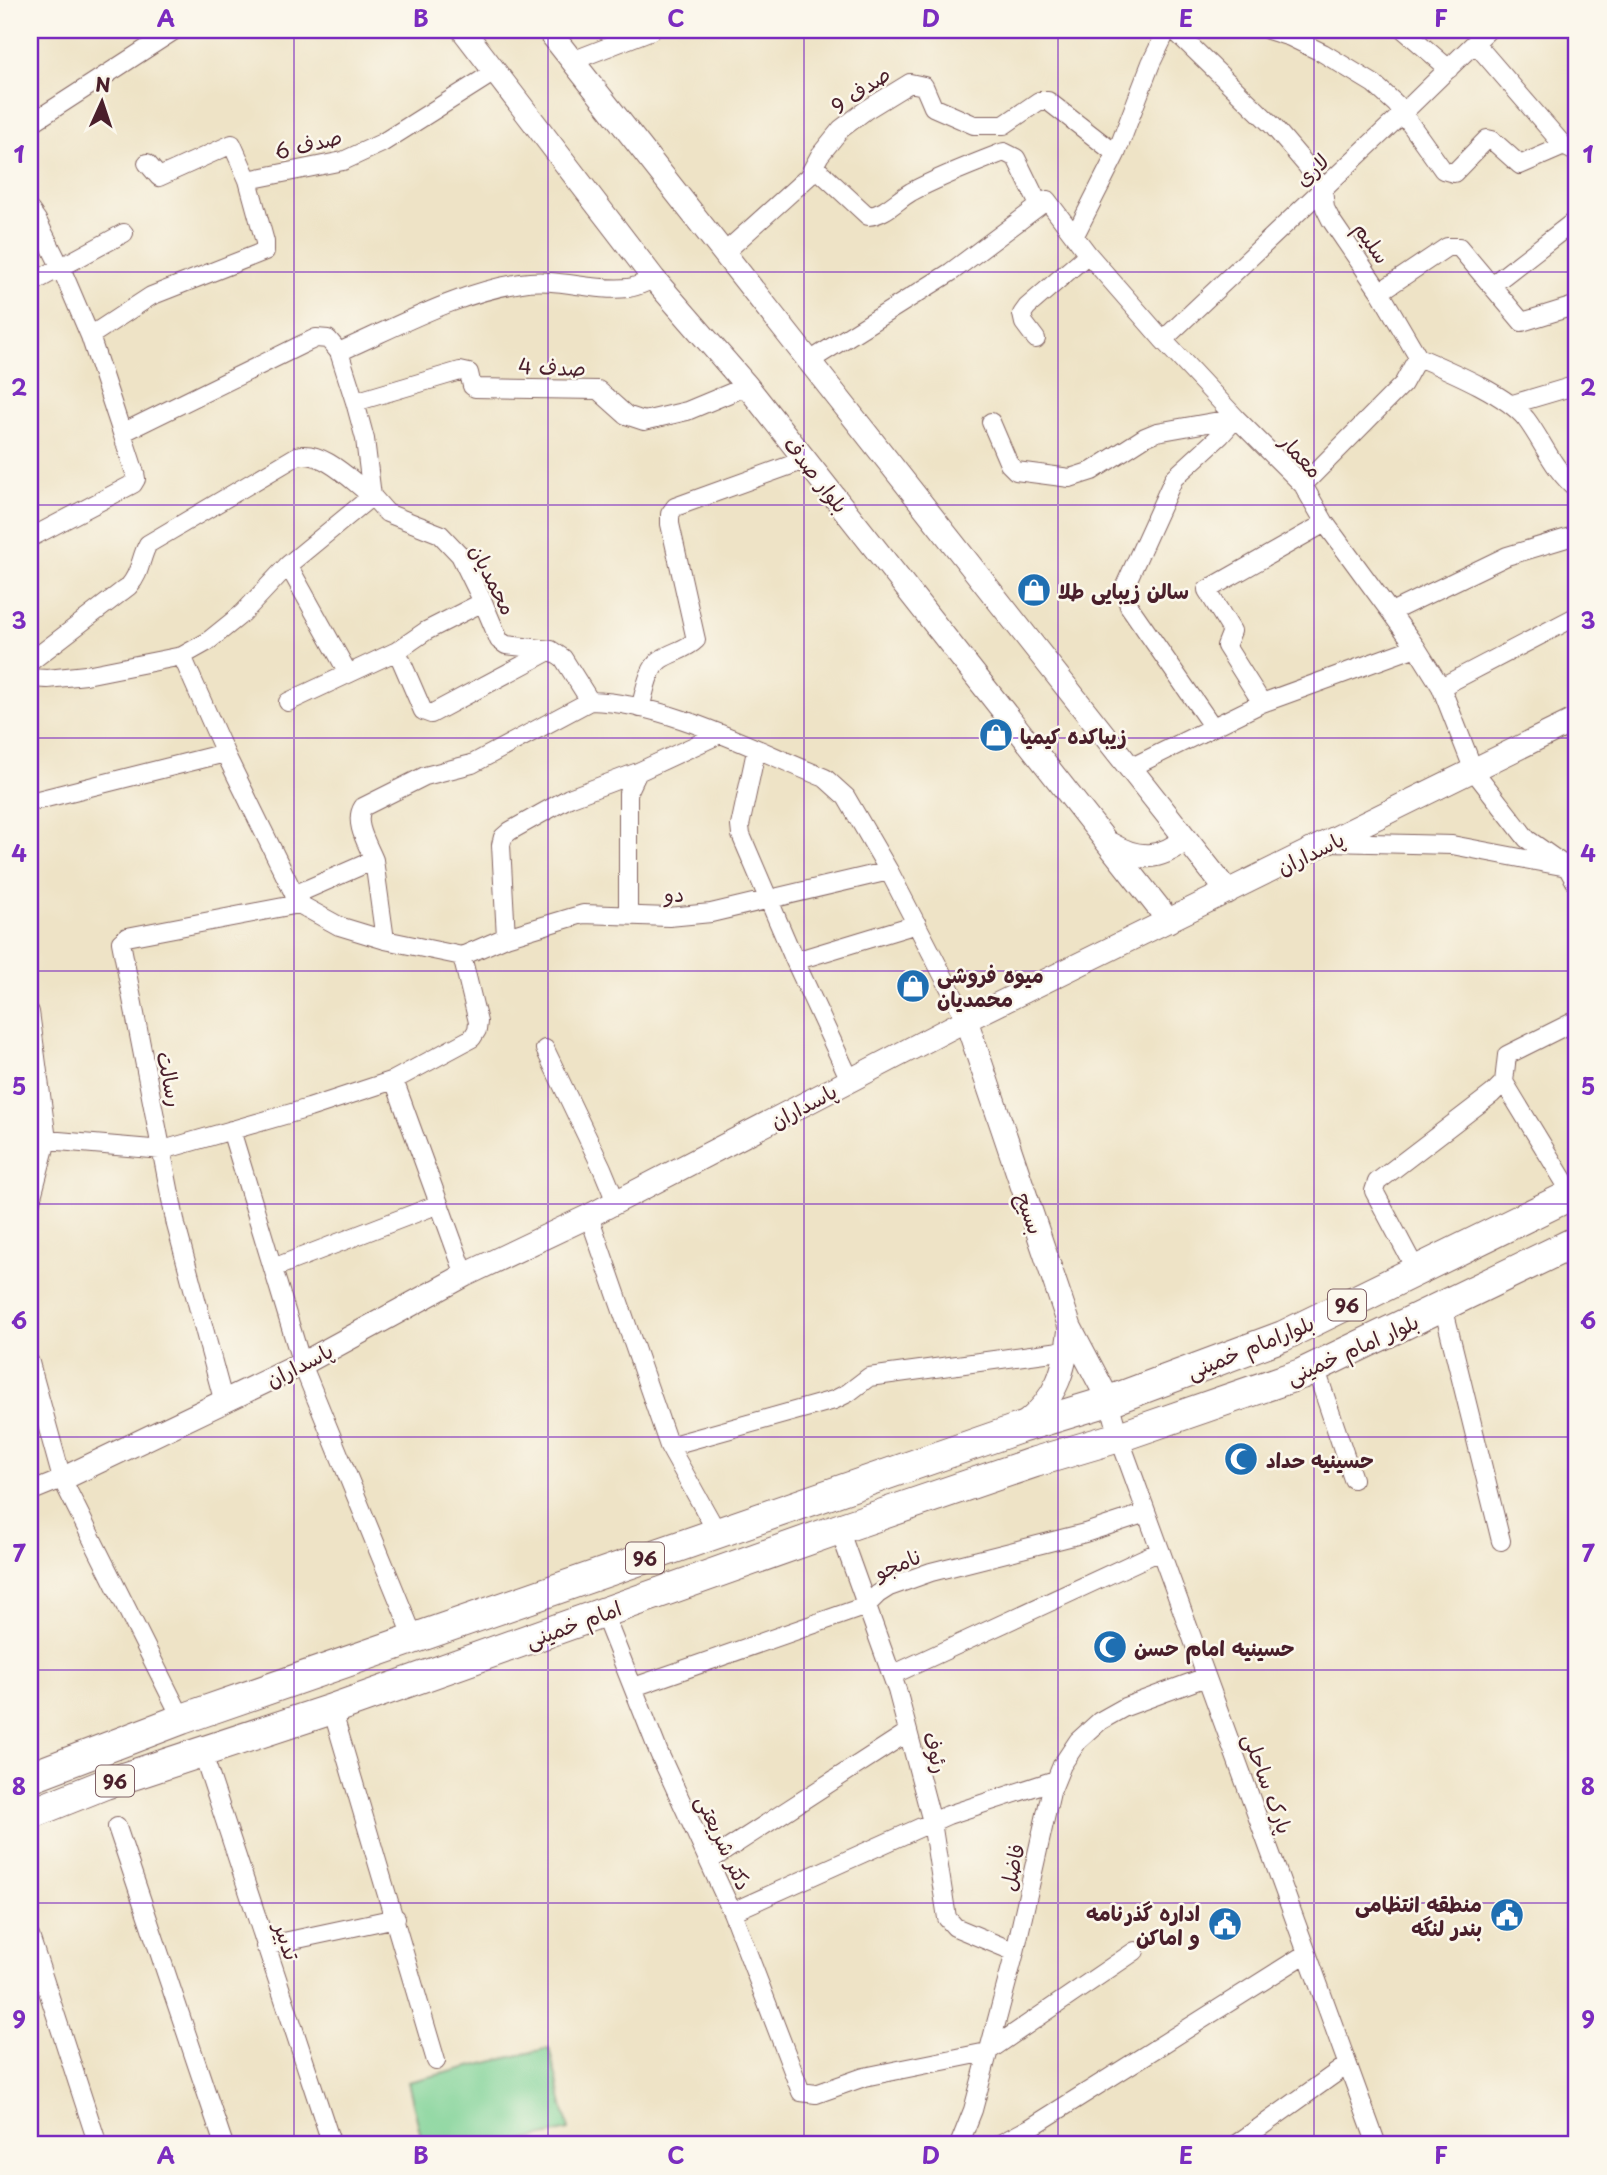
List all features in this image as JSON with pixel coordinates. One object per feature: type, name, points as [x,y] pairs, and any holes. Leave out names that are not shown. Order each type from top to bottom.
[{"type":"highway","name":"بلوارامام خمینی","points":[[1109,1401],[1283,1336],[1575,1193]]},
{"type":"highway","name":"بلوار امام خمینی","points":[[1118,1437],[1315,1367],[1573,1243]]},
{"type":"highway","name":"امام خمینی","points":[[30,1777],[181,1719],[717,1532],[1020,1428],[1109,1401]]},
{"type":"highway","name":"امام خمینی","points":[[30,1814],[105,1784],[332,1709],[839,1529],[1035,1462],[1118,1437]]},
{"type":"highway","points":[[181,1719],[202,1751]]},
{"type":"street","points":[[30,124],[174,30]]},
{"type":"street","name":"بلوار صدف","points":[[463,30],[654,279],[747,386],[1169,921]]},
{"type":"street","points":[[548,30],[1228,892]]},
{"type":"street","points":[[572,61],[652,30]]},
{"type":"street","points":[[1075,235],[1116,154],[1151,62],[1167,30]]},
{"type":"street","name":"سلیم","points":[[1174,30],[1273,126],[1307,166],[1323,189],[1325,208],[1331,220],[1380,292],[1418,357]]},
{"type":"street","points":[[1268,30],[1323,53],[1374,84],[1389,96],[1443,170],[1448,173],[1454,173],[1487,139],[1492,139],[1520,165],[1571,149],[1482,36]]},
{"type":"street","points":[[1404,30],[1449,69]]},
{"type":"street","name":"لاری","points":[[1163,340],[1482,36]]},
{"type":"street","name":"صدف 6","points":[[248,180],[343,161],[382,143],[496,71]]},
{"type":"street","name":"صدف 9","points":[[724,253],[808,177],[820,155],[841,129],[909,83],[924,86],[936,108],[974,125],[1004,125],[1039,101],[1048,102],[1116,154]]},
{"type":"street","points":[[90,335],[151,296],[265,251],[248,180],[232,144],[162,177],[157,176],[147,163]]},
{"type":"street","points":[[808,362],[951,272],[1039,205],[1016,158],[1004,152],[908,193],[877,216],[868,216],[814,166]]},
{"type":"street","name":"معمار","points":[[1039,205],[1045,200],[1049,201],[1088,254],[1163,340],[1303,485],[1325,523],[1373,592],[1416,647],[1441,687],[1474,771],[1527,839],[1572,866]]},
{"type":"street","points":[[30,210],[61,268],[90,335],[136,479],[133,484],[30,538]]},
{"type":"street","points":[[1492,285],[1577,219]]},
{"type":"street","points":[[30,284],[124,233]]},
{"type":"street","points":[[1380,292],[1447,247],[1453,246],[1459,247],[1522,322],[1577,305]]},
{"type":"street","points":[[1036,339],[1024,323],[1022,314],[1088,254]]},
{"type":"street","points":[[339,352],[472,294],[521,283],[544,281],[591,288],[631,288],[654,279]]},
{"type":"street","points":[[30,678],[86,676],[182,656],[206,642],[243,613],[288,565],[372,496],[365,439],[355,402],[339,352],[328,340],[316,338],[122,433]]},
{"type":"street","points":[[1303,485],[1403,384],[1418,357],[1513,404],[1527,420],[1562,477],[1577,489]]},
{"type":"street","name":"صدف 4","points":[[355,402],[460,371],[469,373],[475,388],[598,390],[626,415],[644,421],[687,411],[747,386]]},
{"type":"street","points":[[1513,404],[1577,385]]},
{"type":"street","points":[[991,422],[1009,464],[1016,471],[1070,478],[1092,471],[1144,437],[1157,432],[1236,418]]},
{"type":"street","points":[[1212,726],[1129,606],[1124,588],[1174,478],[1236,418]]},
{"type":"street","name":"محمدیان","points":[[30,662],[129,586],[140,570],[148,544],[305,454],[324,460],[372,496],[387,513],[440,534],[460,555],[484,602],[499,640],[506,645],[551,650]]},
{"type":"street","points":[[640,708],[653,668],[661,660],[692,645],[696,640],[670,524],[670,513],[675,507],[805,460]]},
{"type":"street","points":[[1262,702],[1226,646],[1231,631],[1207,590],[1325,523]]},
{"type":"street","points":[[1391,612],[1507,556],[1577,535]]},
{"type":"street","points":[[288,565],[348,674]]},
{"type":"street","points":[[288,702],[397,650],[426,631],[484,602]]},
{"type":"street","points":[[1441,687],[1577,616]]},
{"type":"street","points":[[1130,768],[1262,702],[1416,647]]},
{"type":"street","points":[[397,650],[423,711],[431,714],[551,650],[563,658],[590,701]]},
{"type":"street","points":[[47,1140],[163,1150],[309,1108],[394,1080],[472,1038],[477,1030],[478,1022],[462,956],[385,940],[339,926],[297,900],[225,753],[182,656]]},
{"type":"street","points":[[385,940],[374,860],[359,822],[358,814],[363,807],[425,776],[472,764],[590,701],[616,702],[720,734],[825,778],[837,787],[890,871],[966,1020]]},
{"type":"street","name":"پاسداران","points":[[30,1492],[302,1364],[465,1275],[617,1202],[966,1020],[1577,719]]},
{"type":"street","points":[[506,937],[501,845],[503,837],[569,798],[638,772],[720,734]]},
{"type":"street","points":[[756,751],[740,826],[741,835],[850,1080]]},
{"type":"street","points":[[30,802],[225,753]]},
{"type":"street","points":[[628,915],[628,793],[638,772]]},
{"type":"street","points":[[1107,843],[1121,851],[1148,856],[1172,849],[1186,839]]},
{"type":"street","points":[[1329,842],[1452,845],[1572,866],[1577,885]]},
{"type":"street","points":[[297,900],[374,860]]},
{"type":"street","name":"دو","points":[[462,956],[506,937],[583,914],[669,917],[712,913],[890,871]]},
{"type":"street","name":"رسالت","points":[[224,1402],[176,1225],[121,942],[127,937],[297,900]]},
{"type":"street","points":[[795,961],[917,924]]},
{"type":"street","points":[[30,1012],[34,1077],[47,1140],[30,1204]]},
{"type":"street","name":"بسیح","points":[[966,1020],[1070,1327],[1109,1401]]},
{"type":"street","points":[[1417,1272],[1374,1191],[1377,1182],[1492,1094],[1504,1082],[1507,1055],[1577,1020]]},
{"type":"street","points":[[545,1049],[617,1202]]},
{"type":"street","points":[[394,1080],[465,1275]]},
{"type":"street","points":[[1504,1082],[1575,1193]]},
{"type":"street","points":[[231,1130],[302,1364],[414,1638]]},
{"type":"street","points":[[273,1268],[439,1204]]},
{"type":"street","points":[[589,1216],[668,1446],[717,1532]]},
{"type":"street","points":[[1573,1243],[1577,1276]]},
{"type":"street","points":[[1443,1306],[1502,1541]]},
{"type":"street","points":[[1020,1428],[1042,1410],[1057,1384],[1067,1350],[1070,1327]]},
{"type":"street","points":[[668,1446],[834,1400],[869,1377],[1067,1350]]},
{"type":"street","points":[[30,1363],[62,1479],[181,1719]]},
{"type":"street","points":[[1315,1367],[1353,1479]]},
{"type":"street","name":"پارک ساحلی","points":[[1109,1401],[1118,1437],[1377,2145]]},
{"type":"street","name":"نامجو","points":[[634,1687],[866,1606],[889,1587],[931,1572],[1085,1533],[1146,1513]]},
{"type":"street","name":"رئوف","points":[[839,1529],[892,1675],[908,1732],[932,1822],[947,1917],[950,1924],[1015,1952]]},
{"type":"street","points":[[892,1675],[1160,1551]]},
{"type":"street","name":"دکتر شریعتی","points":[[603,1612],[659,1753],[732,1912],[801,2092],[816,2094],[864,2077],[988,2052]]},
{"type":"street","name":"فاضل","points":[[959,2145],[973,2110],[1015,1952],[1055,1780],[1078,1741],[1100,1721],[1125,1707],[1206,1676]]},
{"type":"street","points":[[332,1709],[396,1918],[436,2061]]},
{"type":"street","points":[[709,1861],[908,1732]]},
{"type":"street","name":"تدبیر","points":[[202,1751],[332,2145]]},
{"type":"street","points":[[732,1912],[932,1822],[1055,1780]]},
{"type":"street","points":[[117,1826],[224,2145]]},
{"type":"street","points":[[265,1946],[396,1918]]},
{"type":"street","points":[[30,1936],[98,2145]]},
{"type":"street","points":[[988,2052],[1135,1951]]},
{"type":"street","points":[[998,2145],[1030,2128],[1307,1953]]},
{"type":"street","points":[[1235,2145],[1348,2065]]},
{"type":"green space","points":[[549,2048],[569,2130],[504,2145],[423,2145],[408,2082]]},
{"type":"place","name":"سالن زیبایی طلا","points":[[1034,590]]},
{"type":"place","name":"زیباکده کیمیا","points":[[996,735]]},
{"type":"place","name":"میوه فروشی محمدیان","points":[[913,986]]},
{"type":"place","name":"حسینیه حداد","points":[[1241,1459]]},
{"type":"place","name":"حسینیه امام حسن","points":[[1110,1647]]},
{"type":"place","name":"منطقه انتظامی بندر لنگه","points":[[1507,1915]]},
{"type":"place","name":"اداره گذرنامه و اماکن","points":[[1225,1924]]}]
